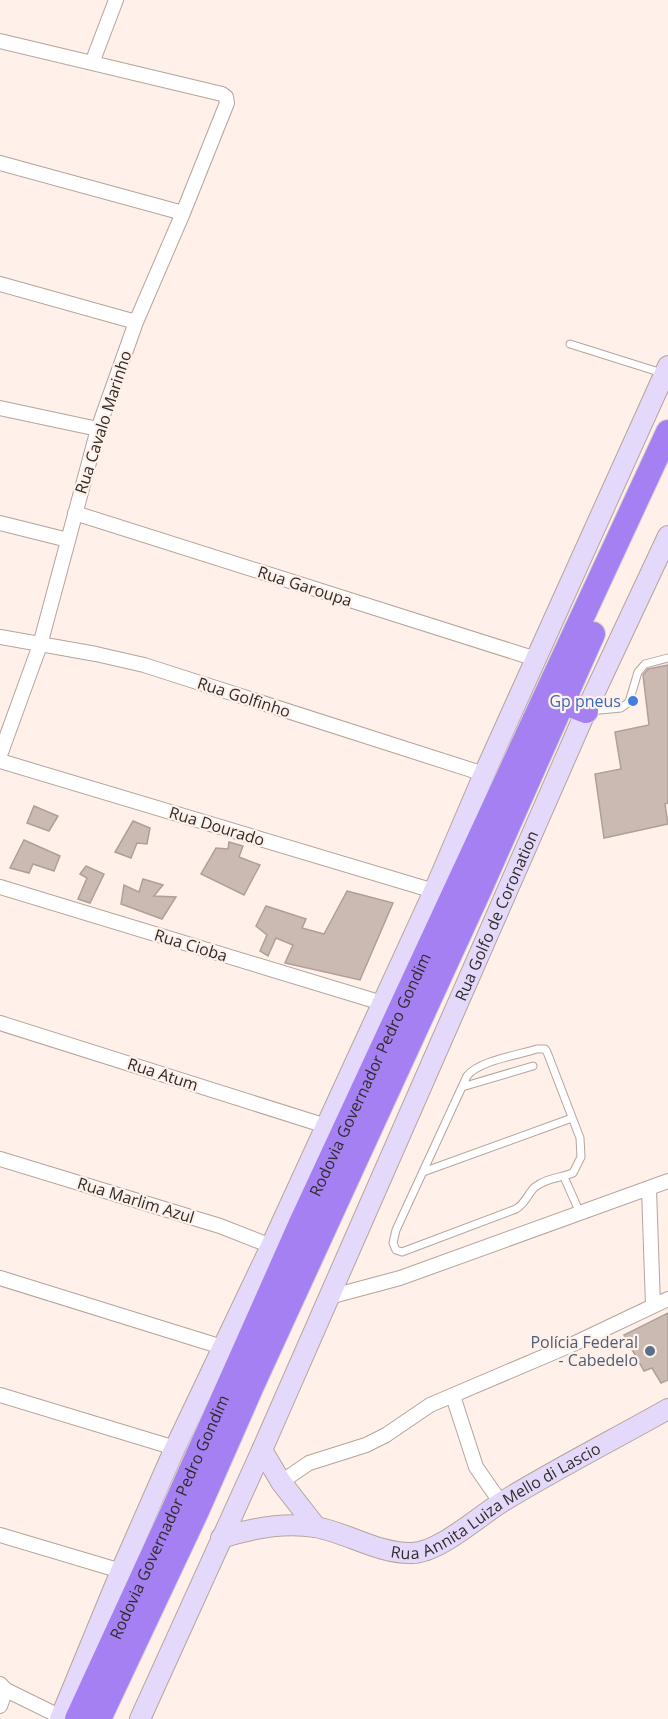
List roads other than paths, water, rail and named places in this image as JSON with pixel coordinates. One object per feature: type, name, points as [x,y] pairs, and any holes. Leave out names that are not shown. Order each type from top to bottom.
[{"type":"highway","name":"Rodovia Governador Pedro Gondim","points":[[66,1718],[176,1504],[301,1223],[668,432]]},
{"type":"highway","name":"Rodovia Governador Pedro Gondim","points":[[102,1717],[563,702],[645,514],[668,469]]},
{"type":"highway","points":[[563,702],[586,711]]},
{"type":"street","points":[[1,45],[92,63],[116,0]]},
{"type":"street","name":"Rua Cavalo Marinho","points":[[0,755],[40,645],[98,429],[136,322],[225,109],[226,97],[222,94],[92,63]]},
{"type":"street","points":[[0,163],[183,213]]},
{"type":"street","points":[[0,284],[136,322]]},
{"type":"street","points":[[0,1706],[3,1687],[66,1718],[121,1571],[175,1449],[434,891],[484,774],[666,370]]},
{"type":"street","points":[[0,408],[98,429]]},
{"type":"street","name":"Rua Garoupa","points":[[75,513],[536,659]]},
{"type":"street","points":[[0,523],[68,540]]},
{"type":"street","name":"Rua Golfo de Coronation","points":[[140,1719],[262,1449],[586,711],[668,536]]},
{"type":"street","name":"Rua Golfinho","points":[[0,637],[144,665],[484,774]]},
{"type":"street","name":"Rua Dourado","points":[[0,761],[434,891]]},
{"type":"street","name":"Rua Cioba","points":[[0,887],[382,1003]]},
{"type":"street","name":"Rua Atum","points":[[0,1023],[326,1126]]},
{"type":"street","name":"Rua Marlim Azul","points":[[0,1159],[220,1226],[271,1246]]},
{"type":"street","points":[[329,1297],[399,1278],[668,1181]]},
{"type":"street","points":[[649,1189],[653,1306]]},
{"type":"street","points":[[0,1278],[222,1347]]},
{"type":"street","points":[[281,1482],[309,1463],[357,1448],[386,1435],[430,1405],[571,1345],[668,1299]]},
{"type":"street","points":[[0,1395],[175,1449]]},
{"type":"street","points":[[453,1396],[476,1467],[501,1503]]},
{"type":"street","name":"Rua Annita Luiza Mello di Lascio","points":[[221,1538],[252,1528],[316,1527],[372,1546],[400,1552],[417,1552],[433,1548],[501,1503],[668,1409]]},
{"type":"street","points":[[262,1449],[281,1482],[316,1527]]},
{"type":"street","points":[[0,1535],[121,1571]]},
{"type":"lane","points":[[570,344],[666,370]]},
{"type":"lane","points":[[586,711],[621,708],[629,702],[638,672],[645,664],[668,658]]},
{"type":"lane","points":[[537,1049],[545,1049],[572,1118],[580,1138],[581,1157],[573,1173],[564,1177],[547,1179],[534,1188],[523,1205],[516,1209],[402,1252],[396,1250],[393,1243],[396,1230],[471,1071],[537,1049]]},
{"type":"lane","points":[[462,1087],[533,1066]]},
{"type":"lane","points":[[423,1172],[572,1118]]},
{"type":"lane","points":[[564,1177],[581,1214]]},
{"type":"place","name":"Gp pneus","points":[[633,701]]},
{"type":"place","name":"Polícia Federal - Cabedelo","points":[[650,1351]]}]
